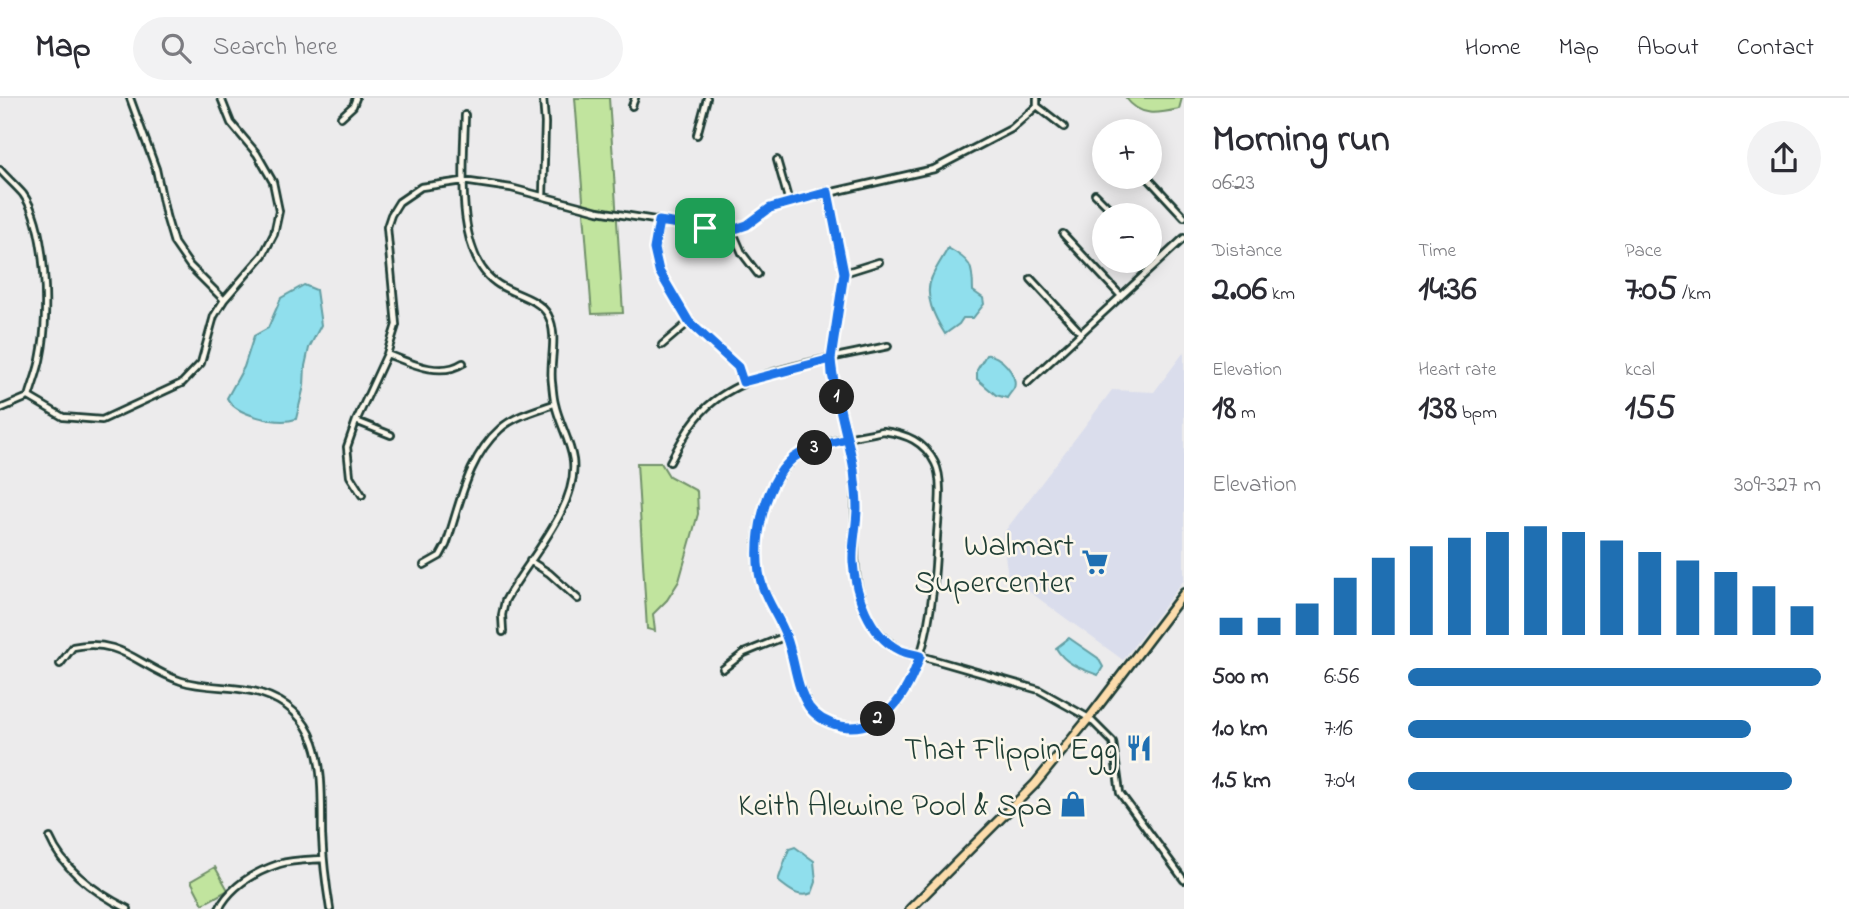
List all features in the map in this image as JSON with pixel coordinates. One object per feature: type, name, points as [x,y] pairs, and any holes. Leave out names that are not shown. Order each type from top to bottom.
[{"type":"main road","points":[[911,909],[1035,784],[1184,593]]},
{"type":"street","points":[[130,98],[156,169],[174,243],[190,266],[224,300]]},
{"type":"street","points":[[29,397],[63,417],[102,421],[182,383],[201,363],[214,316],[224,300],[263,256],[274,234],[279,211],[273,182],[257,154],[231,123],[221,98]]},
{"type":"street","points":[[341,117],[353,106],[356,98]]},
{"type":"street","points":[[542,196],[545,123],[543,98]]},
{"type":"street","points":[[632,106],[635,98]]},
{"type":"street","points":[[697,135],[707,98]]},
{"type":"street","points":[[362,495],[350,475],[347,447],[387,354],[396,325],[387,227],[399,202],[421,187],[463,181],[511,188],[598,211],[732,230],[747,225],[770,208],[789,202],[934,169],[1010,129],[1037,106],[1037,98]]},
{"type":"street","points":[[1037,106],[1064,127]]},
{"type":"street","points":[[466,115],[463,181],[468,227],[478,264],[485,275],[543,307],[550,317],[554,345],[551,372],[554,404],[573,460],[572,476],[557,522],[505,601],[503,632]]},
{"type":"street","points":[[777,160],[789,202]]},
{"type":"street","points":[[0,170],[24,196],[35,222],[40,245],[45,292],[41,354],[29,397]]},
{"type":"street","points":[[1158,189],[1184,216]]},
{"type":"street","points":[[828,192],[844,273],[831,359],[832,374],[854,470],[857,509],[853,561],[865,611],[871,623],[890,644],[900,650],[1039,690],[1088,718],[1113,741],[1119,793],[1184,880]]},
{"type":"street","points":[[1095,194],[1104,203]]},
{"type":"street","points":[[659,221],[654,249],[659,271],[689,322],[738,367],[743,382]]},
{"type":"street","points":[[732,230],[742,253],[758,274]]},
{"type":"street","points":[[1063,234],[1121,296]]},
{"type":"street","points":[[1162,258],[1184,237]]},
{"type":"street","points":[[844,273],[879,262]]},
{"type":"street","points":[[1027,383],[1146,273]]},
{"type":"street","points":[[1031,279],[1081,333]]},
{"type":"street","points":[[662,345],[689,322]]},
{"type":"street","points":[[670,462],[688,429],[700,414],[713,401],[743,382],[888,346]]},
{"type":"street","points":[[387,354],[414,365],[440,370],[455,369],[463,363]]},
{"type":"street","points":[[0,409],[29,397]]},
{"type":"street","points":[[424,565],[440,556],[446,545],[471,470],[483,449],[501,427],[530,412],[554,404]]},
{"type":"street","points":[[356,421],[391,435]]},
{"type":"street","points":[[883,431],[900,433],[915,439],[936,464],[939,491],[929,621],[920,656],[906,690],[887,714],[866,724],[844,726],[822,719],[810,709],[802,693],[786,636],[763,587],[757,563],[758,536],[764,511],[779,476],[800,453],[847,439],[883,431]]},
{"type":"street","points":[[530,561],[549,573],[578,599]]},
{"type":"street","points":[[723,669],[744,653],[786,636]]},
{"type":"street","points":[[60,664],[73,647],[91,643],[110,646],[172,678],[193,685],[258,692],[276,699],[294,712],[308,728],[317,747],[321,770],[323,859],[330,909]]},
{"type":"street","points":[[50,838],[57,854],[78,876],[105,897],[128,909]]},
{"type":"street","points":[[219,909],[226,897],[243,881],[280,863],[323,859]]},
{"type":"shaded area","points":[[1184,352],[1184,580],[1123,660],[1008,576],[1002,535],[1112,390],[1154,392]]},
{"type":"green space","points":[[575,98],[609,98],[623,313],[592,314]]},
{"type":"green space","points":[[1126,98],[1182,98],[1179,109],[1156,113],[1137,108]]},
{"type":"green space","points":[[637,463],[661,463],[669,476],[697,491],[698,514],[679,581],[667,600],[653,614],[655,631],[647,629]]},
{"type":"green space","points":[[215,867],[228,890],[203,904],[191,881]]},
{"type":"water","points":[[948,248],[966,260],[971,269],[973,291],[983,298],[984,304],[973,318],[963,318],[945,334],[934,314],[929,292],[932,277]]},
{"type":"water","points":[[304,285],[316,290],[321,325],[309,348],[296,419],[279,421],[248,414],[227,398],[244,367],[254,336],[268,328],[281,298]]},
{"type":"water","points":[[986,355],[997,357],[1014,377],[1014,388],[1007,398],[996,395],[977,379],[977,370]]},
{"type":"water","points":[[1069,638],[1098,658],[1103,667],[1098,675],[1074,665],[1060,654],[1056,648]]},
{"type":"water","points":[[795,847],[814,861],[816,882],[812,893],[807,895],[798,894],[778,881],[789,849]]},
{"type":"place","name":"Walmart Supercenter","points":[[1095,562]]},
{"type":"place","name":"That Flippin Egg","points":[[1139,748]]},
{"type":"place","name":"Keith Alewine Pool & Spa","points":[[1073,804]]},
{"type":"route","points":[[705,228],[659,221],[654,249],[659,271],[689,322],[738,367],[743,382],[831,359],[854,470],[857,509],[853,561],[865,611],[871,623],[890,644],[920,656],[913,676],[896,704],[887,714],[866,724],[833,724],[810,709],[802,693],[786,636],[763,587],[757,563],[761,520],[771,490],[787,464],[800,453],[847,439],[832,374],[831,359],[844,273],[828,192],[770,208],[747,225],[732,230],[705,228]]}]
